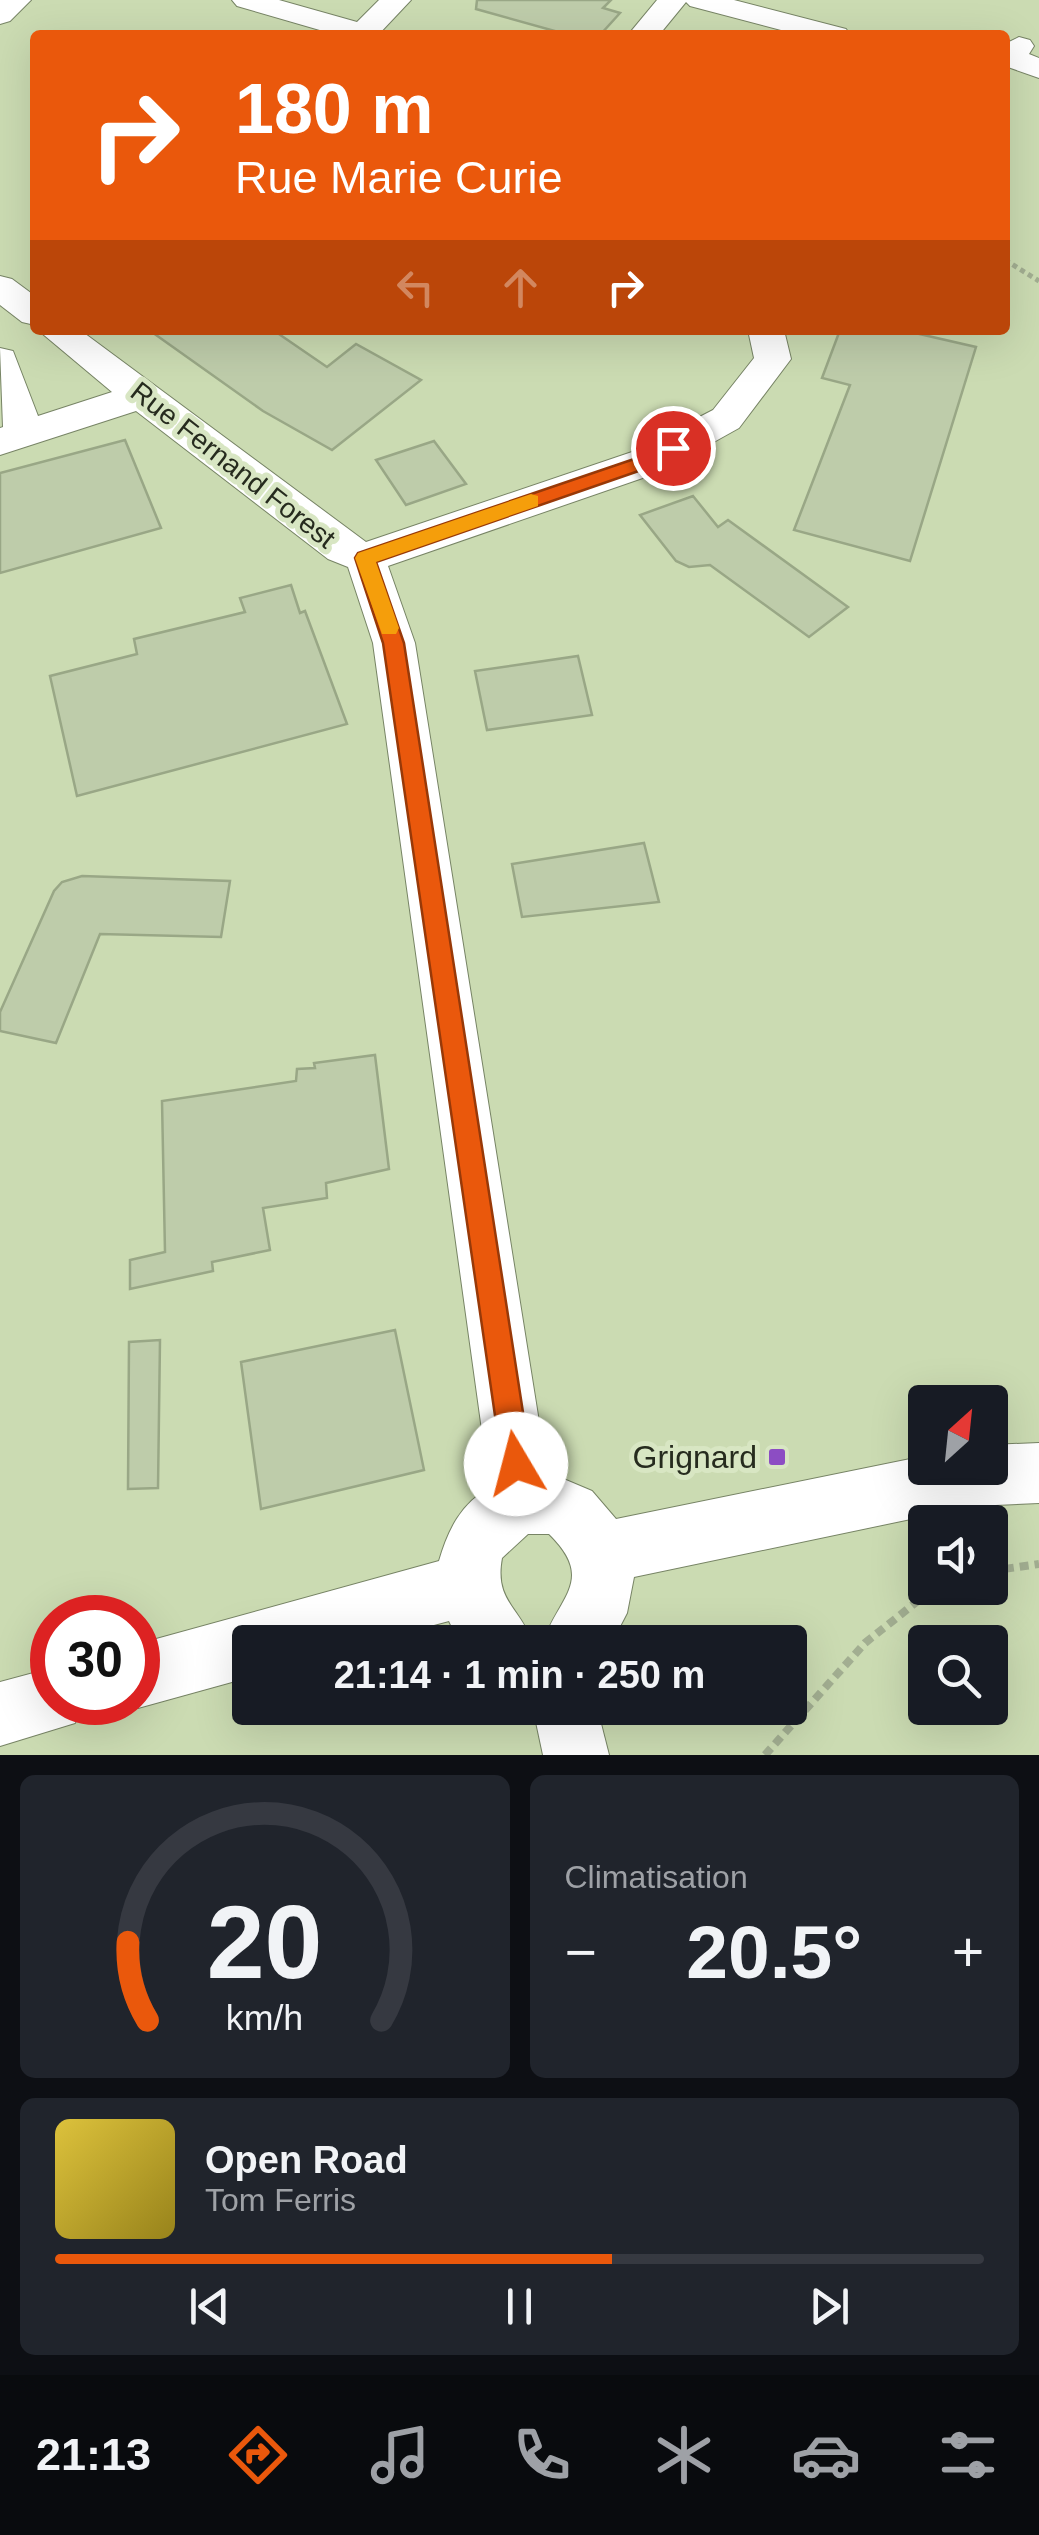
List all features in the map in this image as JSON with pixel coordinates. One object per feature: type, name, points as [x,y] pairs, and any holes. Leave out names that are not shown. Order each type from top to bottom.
[{"type":"street","points":[[0,15],[16,0]]},
{"type":"street","points":[[247,0],[352,30]]},
{"type":"street","points":[[366,30],[396,0]]},
{"type":"street","points":[[646,30],[673,0]]},
{"type":"street","points":[[700,0],[816,30]]},
{"type":"street","points":[[1010,86],[1039,96]]},
{"type":"street","points":[[0,289],[30,310]]},
{"type":"street","name":"Rue Fernand Forest","points":[[63,335],[342,549],[365,558],[394,643],[522,1504]]},
{"type":"street","points":[[365,558],[646,462],[726,419],[772,359],[767,335]]},
{"type":"street","points":[[0,360],[13,439],[144,395]]},
{"type":"street","points":[[601,1553],[973,1476],[1039,1473]]},
{"type":"street","points":[[485,1625],[468,1584],[476,1541],[504,1511],[522,1504],[561,1507],[592,1533],[606,1578],[602,1603],[592,1625]]},
{"type":"street","points":[[320,1625],[468,1584]]},
{"type":"street","points":[[160,1670],[232,1650]]},
{"type":"street","points":[[0,1714],[30,1706]]},
{"type":"street","points":[[569,1725],[576,1755]]},
{"type":"path","points":[[1010,263],[1039,282]]},
{"type":"path","points":[[1008,1569],[1039,1564]]},
{"type":"path","points":[[765,1755],[861,1647],[908,1604]]},
{"type":"shaded area","points":[[0,0],[1039,0],[1039,1755],[0,1755]]},
{"type":"building","points":[[477,0],[611,0],[603,8],[620,13],[605,30],[551,30],[476,9]]},
{"type":"building","points":[[156,335],[280,335],[327,367],[356,344],[421,380],[332,450],[263,411]]},
{"type":"building","points":[[838,335],[924,335],[976,347],[910,561],[794,530],[850,385],[822,378]]},
{"type":"building","points":[[125,440],[161,528],[0,573],[0,473]]},
{"type":"building","points":[[434,441],[466,484],[406,505],[376,460]]},
{"type":"building","points":[[693,496],[718,527],[728,520],[848,607],[809,637],[710,565],[689,567],[676,561],[640,515]]},
{"type":"building","points":[[291,585],[300,613],[305,611],[347,724],[77,796],[50,676],[137,654],[134,639],[245,612],[240,598]]},
{"type":"building","points":[[578,656],[592,715],[487,730],[475,671]]},
{"type":"building","points":[[644,843],[659,902],[522,917],[512,864]]},
{"type":"building","points":[[82,876],[230,881],[221,937],[100,934],[56,1043],[0,1031],[0,1012],[54,891],[62,882]]},
{"type":"building","points":[[375,1055],[389,1169],[326,1183],[327,1198],[263,1208],[270,1250],[212,1262],[213,1271],[130,1289],[130,1260],[165,1252],[162,1101],[296,1081],[297,1069],[315,1068],[314,1063]]},
{"type":"building","points":[[395,1330],[424,1470],[261,1509],[241,1362]]},
{"type":"building","points":[[160,1340],[158,1488],[128,1489],[129,1342]]},
{"type":"slow traffic","points":[[389,628],[365,558],[531,501]]},
{"type":"place","name":"Grignard","points":[[777,1457]]},
{"type":"route","points":[[516,1464],[394,643],[365,558],[646,462],[673,448]]}]
